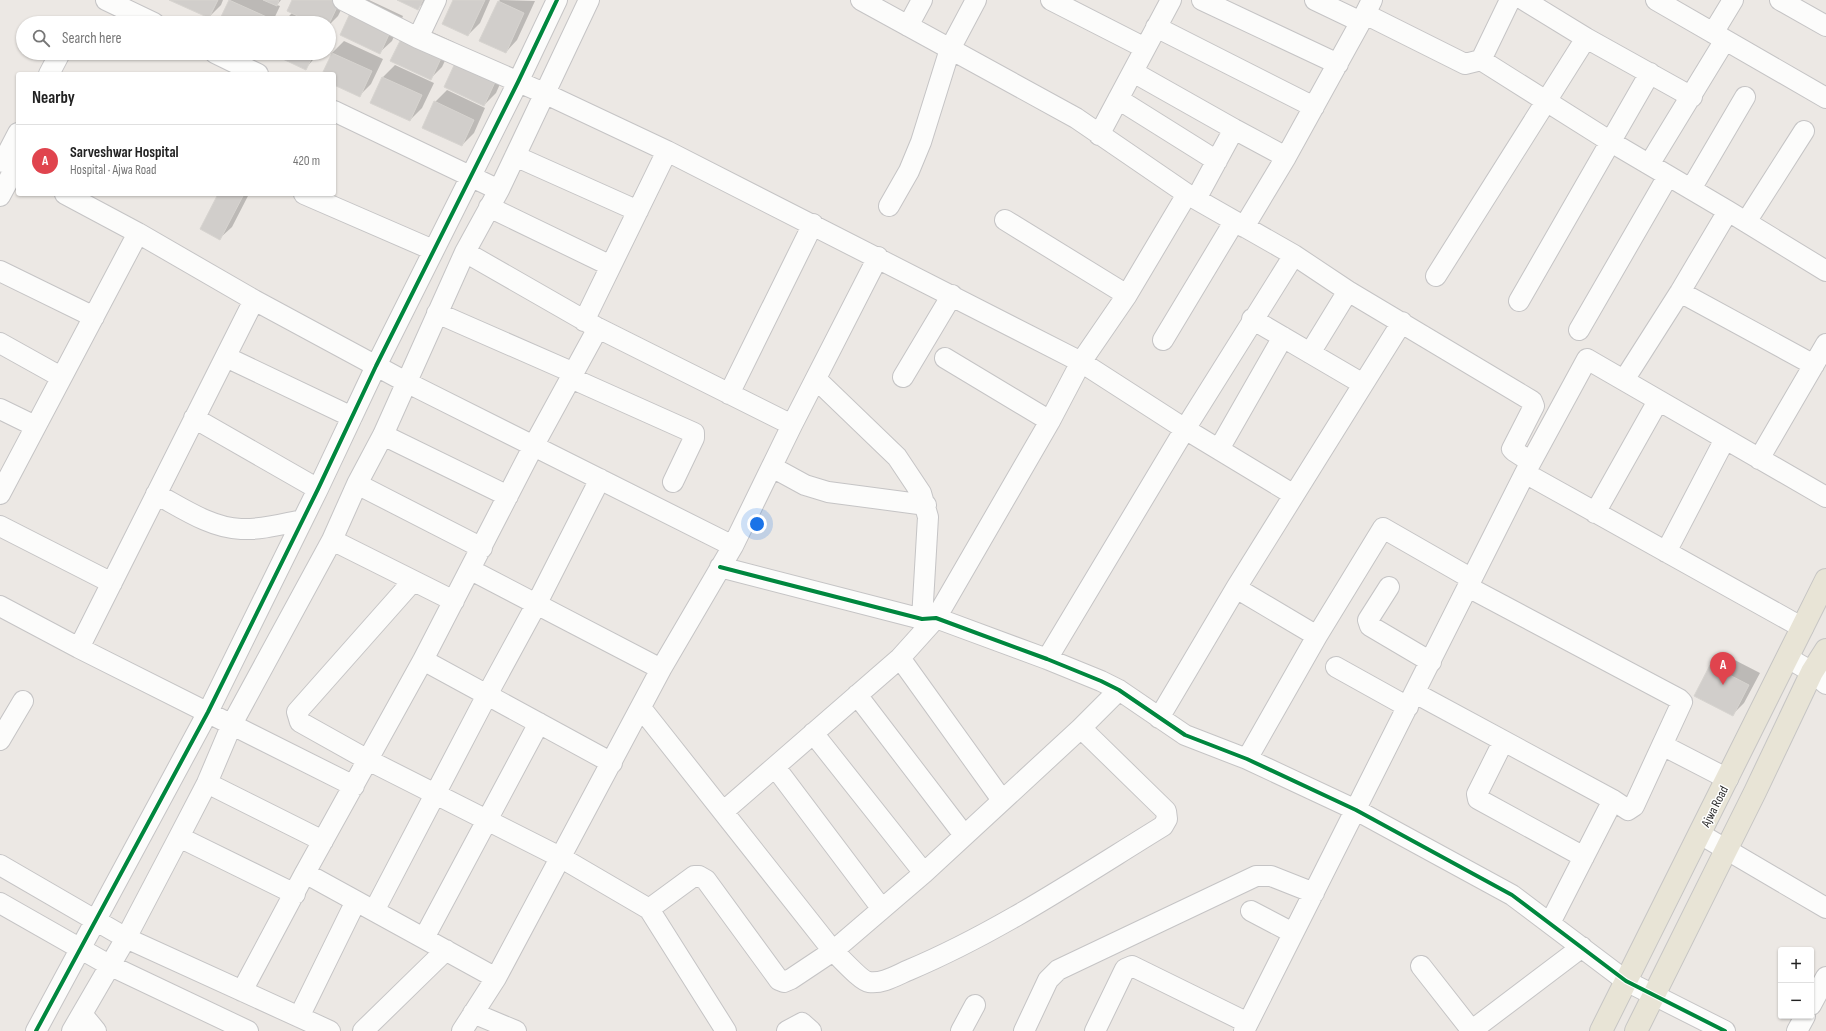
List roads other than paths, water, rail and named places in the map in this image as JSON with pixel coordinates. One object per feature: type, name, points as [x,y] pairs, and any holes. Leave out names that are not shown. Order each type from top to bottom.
[{"type":"main road","name":"Ajwa Road","points":[[1601,1031],[1825,584]]},
{"type":"main road","points":[[1636,1031],[1727,848],[1819,678],[1826,650]]},
{"type":"street","points":[[106,0],[139,16]]},
{"type":"street","points":[[343,0],[418,38],[546,94],[667,151],[878,257],[1081,362],[1185,429],[1294,495]]},
{"type":"street","points":[[418,38],[436,0]]},
{"type":"street","points":[[36,1031],[208,712],[318,489],[376,366],[518,82],[557,0]]},
{"type":"street","points":[[96,1031],[77,1023],[109,965],[126,938],[180,837],[203,791],[232,724],[332,540],[357,484],[383,435],[465,252],[499,190],[546,94],[589,0]]},
{"type":"street","points":[[908,26],[922,0]]},
{"type":"street","points":[[889,206],[909,171],[921,142],[950,49],[976,0]]},
{"type":"street","points":[[1051,0],[1145,48]]},
{"type":"street","points":[[1202,0],[1338,64]]},
{"type":"street","points":[[1315,0],[1366,12],[1465,64],[1481,60],[1611,142],[1728,210],[1826,271]]},
{"type":"street","points":[[1481,60],[1510,0]]},
{"type":"street","points":[[1524,0],[1586,38],[1692,97]]},
{"type":"street","points":[[1656,0],[1826,98]]},
{"type":"street","points":[[1650,164],[1692,97],[1733,0]]},
{"type":"street","points":[[1780,0],[1826,26]]},
{"type":"street","points":[[1099,135],[1156,27],[1167,1]]},
{"type":"street","points":[[868,2],[908,26],[1076,118],[1192,197],[1294,255],[1348,291],[1402,322],[1534,403],[1534,406],[1512,449],[1528,468],[1595,513],[1803,628]]},
{"type":"street","points":[[1163,340],[1286,157],[1366,12]]},
{"type":"street","points":[[1156,27],[1314,107]]},
{"type":"street","points":[[1436,276],[1548,101],[1586,38]]},
{"type":"street","points":[[50,72],[56,60]]},
{"type":"street","points":[[229,60],[254,72]]},
{"type":"street","points":[[1132,72],[1286,157]]},
{"type":"street","points":[[1519,301],[1650,73]]},
{"type":"street","points":[[1691,189],[1745,97]]},
{"type":"street","points":[[1118,99],[1217,160]]},
{"type":"street","points":[[336,112],[499,190]]},
{"type":"street","points":[[724,811],[900,658],[929,619],[1050,421],[1081,362],[1217,160],[1234,129]]},
{"type":"street","points":[[1746,222],[1804,131]]},
{"type":"street","points":[[0,196],[16,139]]},
{"type":"street","points":[[242,991],[423,660],[471,570],[534,445],[572,376],[611,266],[667,151]]},
{"type":"street","points":[[515,156],[638,211]]},
{"type":"street","points":[[1579,330],[1668,176]]},
{"type":"street","points":[[69,196],[138,233],[254,300],[406,382],[733,546]]},
{"type":"street","points":[[309,196],[433,250]]},
{"type":"street","points":[[489,208],[611,266]]},
{"type":"street","points":[[1624,380],[1680,292],[1728,210]]},
{"type":"street","points":[[1005,220],[1127,295]]},
{"type":"street","points":[[729,394],[813,224]]},
{"type":"street","points":[[0,494],[6,470],[36,426],[138,233]]},
{"type":"street","points":[[465,252],[591,325],[792,425]]},
{"type":"street","points":[[1047,659],[1252,319],[1294,255]]},
{"type":"street","points":[[462,1031],[496,978],[661,669],[733,546],[792,425],[878,257]]},
{"type":"street","points":[[0,271],[94,317]]},
{"type":"street","points":[[1310,352],[1348,291]]},
{"type":"street","points":[[1680,292],[1814,365]]},
{"type":"street","points":[[903,378],[952,295]]},
{"type":"street","points":[[79,648],[254,300]]},
{"type":"street","points":[[437,314],[694,434],[694,438],[673,482]]},
{"type":"street","points":[[1252,319],[1363,384]]},
{"type":"street","points":[[1160,718],[1236,588],[1402,322]]},
{"type":"street","points":[[1219,449],[1283,337]]},
{"type":"street","points":[[0,343],[62,377]]},
{"type":"street","points":[[1759,459],[1826,344]]},
{"type":"street","points":[[226,357],[352,417]]},
{"type":"street","points":[[945,358],[1050,421]]},
{"type":"street","points":[[1095,1031],[1125,969],[1132,966],[1246,1027],[1528,468],[1586,359],[1826,497]]},
{"type":"street","points":[[816,379],[897,457],[921,493],[928,517],[929,619]]},
{"type":"street","points":[[1595,513],[1658,401]]},
{"type":"street","points":[[0,409],[36,426]]},
{"type":"street","points":[[194,418],[318,489]]},
{"type":"street","points":[[383,435],[508,496]]},
{"type":"street","points":[[1666,552],[1725,439]]},
{"type":"street","points":[[772,467],[805,486],[828,492],[926,506]]},
{"type":"street","points":[[374,911],[487,694],[536,604],[600,479]]},
{"type":"street","points":[[357,484],[482,548]]},
{"type":"street","points":[[156,494],[201,518],[224,527],[241,529],[265,528],[302,520]]},
{"type":"street","points":[[0,526],[112,583]]},
{"type":"street","points":[[1247,759],[1317,636],[1383,528],[1470,583],[1682,702],[1634,806],[1628,810],[1613,800],[1503,742],[1336,667]]},
{"type":"street","points":[[332,540],[454,601]]},
{"type":"street","points":[[720,567],[929,619],[1047,659],[1119,690],[1185,735],[1247,759],[1356,810],[1512,895],[1626,981],[1655,994],[1725,1031]]},
{"type":"street","points":[[471,570],[661,669]]},
{"type":"street","points":[[413,581],[297,712],[300,722],[368,760],[560,857],[649,909],[726,1031]]},
{"type":"street","points":[[1389,587],[1368,620],[1370,626],[1431,662]]},
{"type":"street","points":[[1236,588],[1317,636]]},
{"type":"street","points":[[0,606],[79,648],[354,786]]},
{"type":"street","points":[[900,658],[1002,800]]},
{"type":"street","points":[[1788,658],[1819,678]]},
{"type":"street","points":[[423,660],[612,763]]},
{"type":"street","points":[[649,909],[694,876],[699,876],[706,880],[779,980],[784,982],[791,979],[833,951],[924,873],[1081,728],[1119,690]]},
{"type":"street","points":[[857,695],[964,835]]},
{"type":"street","points":[[0,740],[23,701]]},
{"type":"street","points":[[641,708],[724,811],[833,951],[867,982],[878,982],[890,978],[948,954],[1036,904],[1163,826],[1167,819],[1166,811],[1081,728]]},
{"type":"street","points":[[424,938],[539,723]]},
{"type":"street","points":[[813,733],[924,873]]},
{"type":"street","points":[[1503,742],[1477,794],[1478,799],[1584,857]]},
{"type":"street","points":[[1662,745],[1728,779]]},
{"type":"street","points":[[775,767],[882,909]]},
{"type":"street","points":[[169,785],[203,791],[323,841]]},
{"type":"street","points":[[1550,923],[1613,800]]},
{"type":"street","points":[[1700,834],[1727,848],[1826,908]]},
{"type":"street","points":[[180,837],[294,894]]},
{"type":"street","points":[[0,865],[126,938],[330,1031]]},
{"type":"street","points":[[306,873],[496,978]]},
{"type":"street","points":[[1024,1031],[1048,980],[1058,970],[1256,876],[1271,876],[1314,893]]},
{"type":"street","points":[[299,1017],[356,901]]},
{"type":"street","points":[[0,903],[109,965],[248,1031]]},
{"type":"street","points":[[1251,911],[1293,933]]},
{"type":"street","points":[[1421,966],[1472,1031],[1582,947]]},
{"type":"street","points":[[363,1031],[446,950]]},
{"type":"street","points":[[1814,999],[1826,977]]},
{"type":"street","points":[[961,1031],[975,1005]]},
{"type":"street","points":[[473,1013],[516,1031]]},
{"type":"street","points":[[1797,1031],[1803,1019]]},
{"type":"street","points":[[787,1031],[802,1023],[811,1031]]},
{"type":"place","name":"Sarveshwar Hospital","points":[[1723,685]]}]
